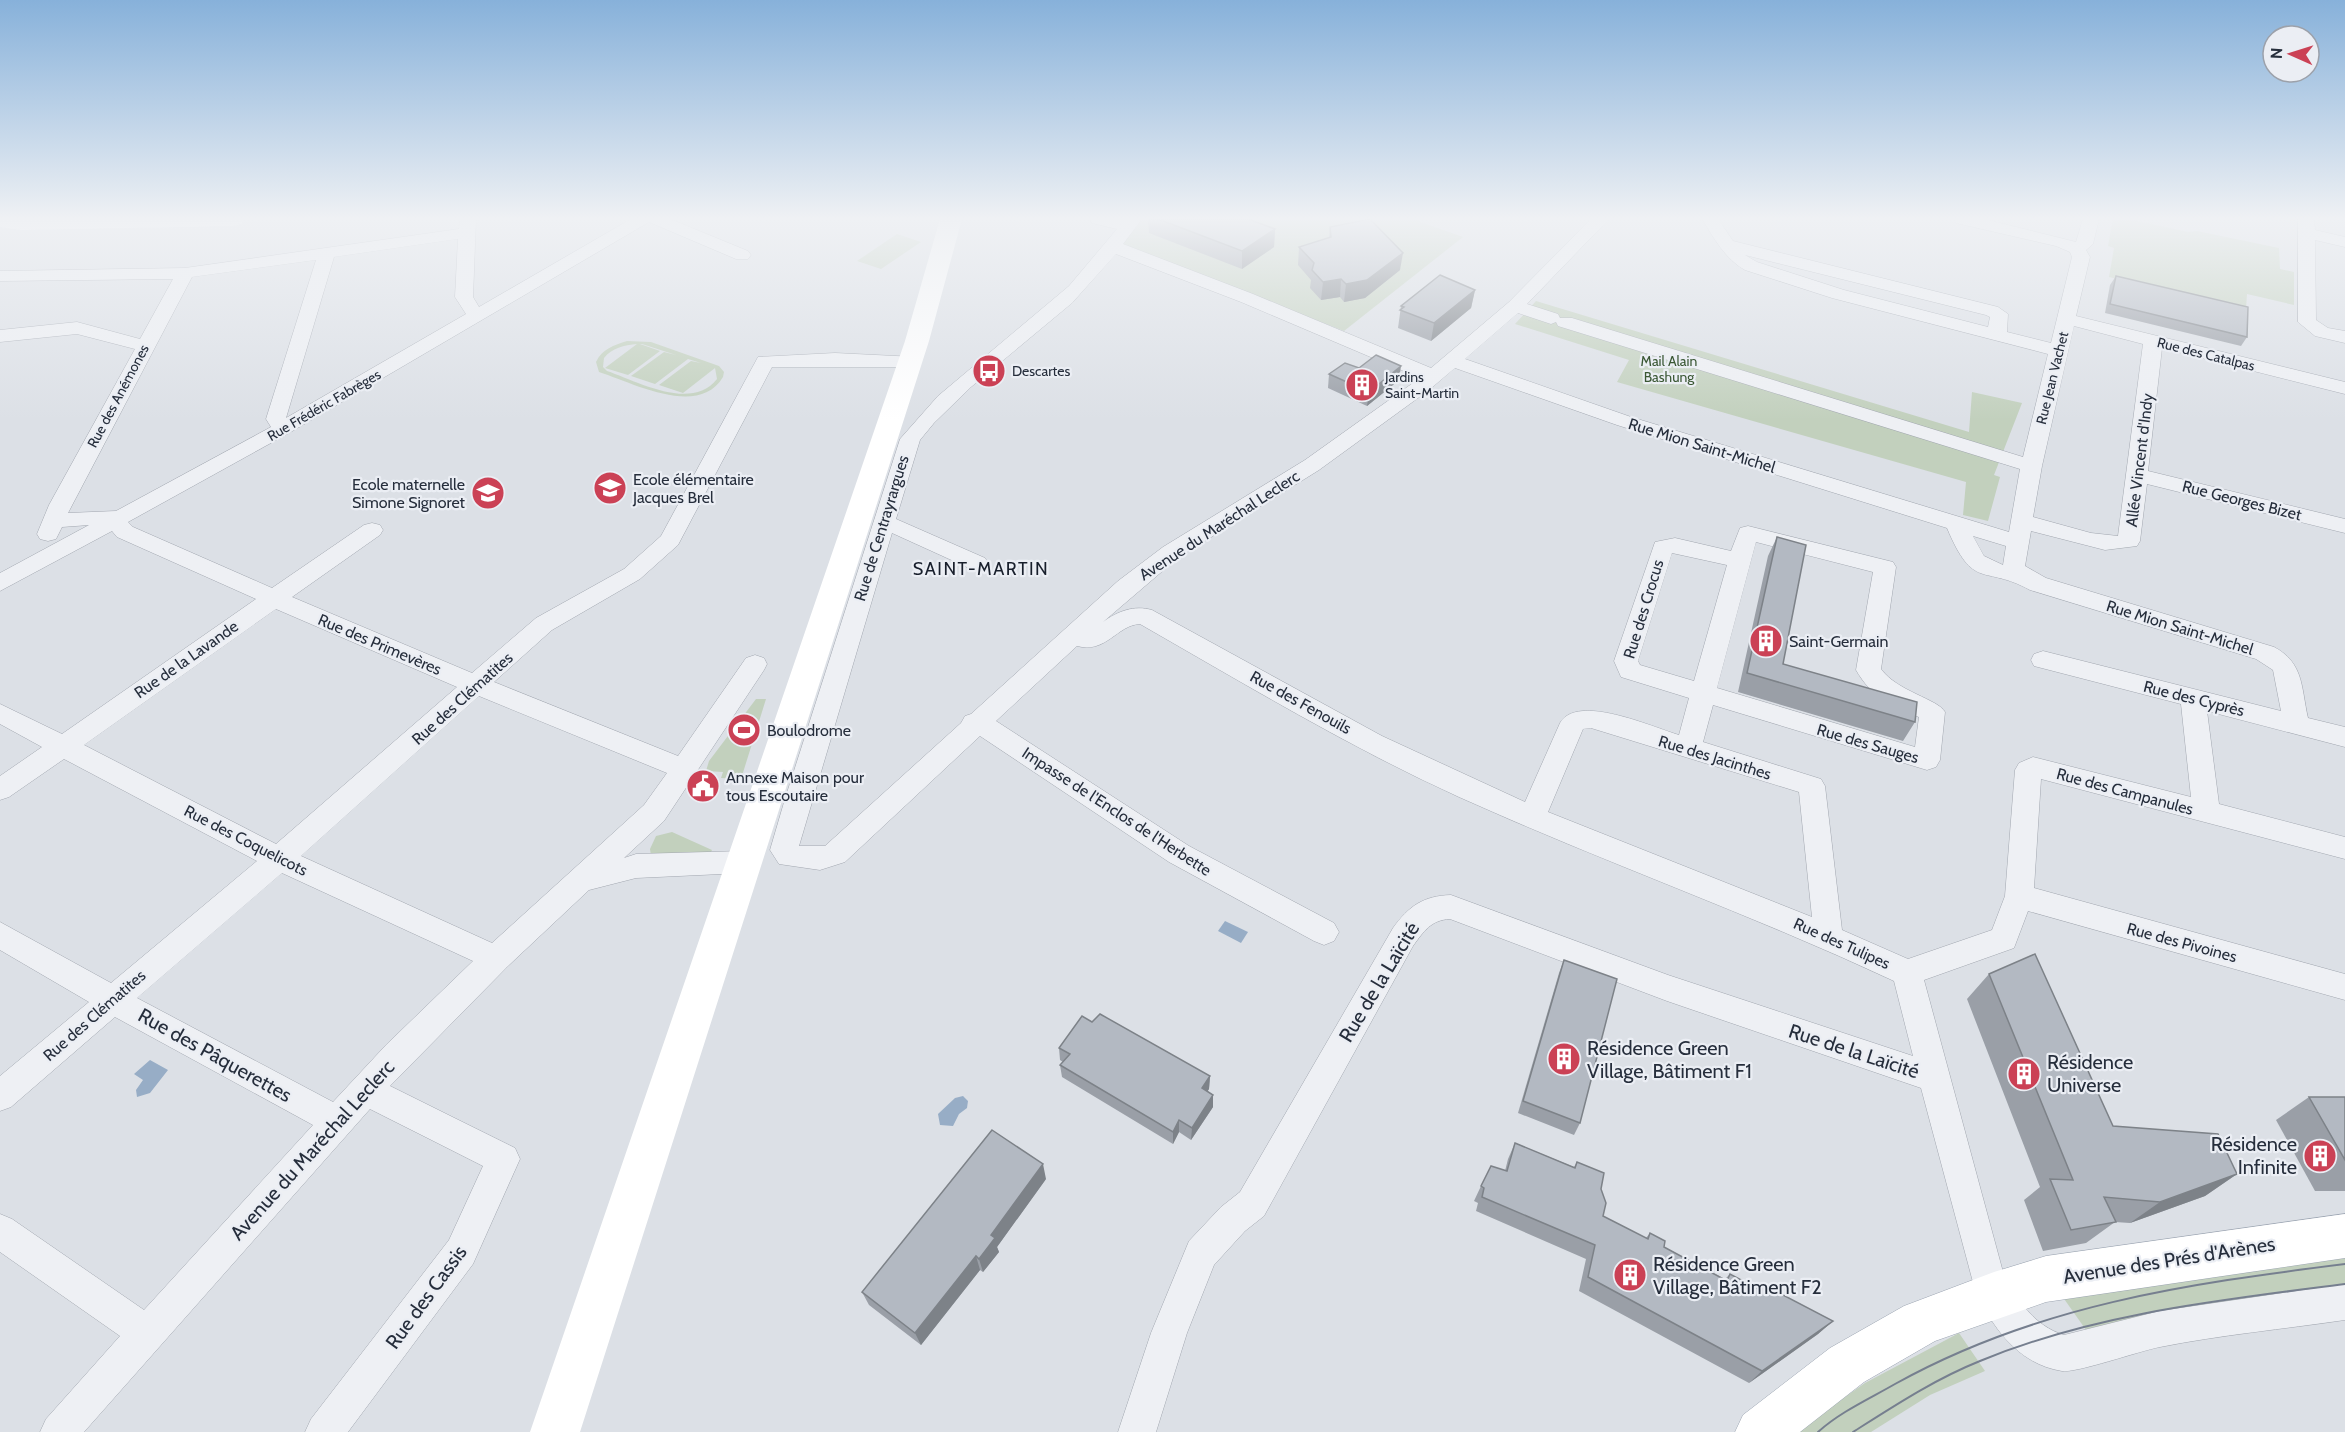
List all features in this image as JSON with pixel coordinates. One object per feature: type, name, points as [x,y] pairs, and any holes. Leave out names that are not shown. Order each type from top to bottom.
[{"type":"street","name":"Rue des Anémones","points":[[41,561],[38,558],[54,521],[178,286]]},
{"type":"street","points":[[282,429],[276,419],[317,286]]},
{"type":"street","points":[[465,286],[464,297],[476,316]]},
{"type":"street","name":"Rue Frédéric Fabrèges","points":[[5,578],[115,523],[528,286]]},
{"type":"street","points":[[555,1432],[934,286]]},
{"type":"street","name":"Rue de Centrayrargues","points":[[784,850],[904,450],[921,424],[1065,300],[1078,286]]},
{"type":"street","points":[[1215,286],[1432,376]]},
{"type":"street","name":"Avenue du Maréchal Leclerc","points":[[784,850],[789,856],[804,859],[820,859],[835,854],[974,723],[1126,586],[1171,552],[1312,465],[1385,414],[1515,306],[1535,286]]},
{"type":"street","points":[[1813,286],[2058,351]]},
{"type":"street","name":"Rue Jean Vachet","points":[[2019,531],[2031,466],[2074,286]]},
{"type":"street","points":[[2307,286],[2307,322],[2322,332],[2345,337]]},
{"type":"street","points":[[1515,306],[2031,466]]},
{"type":"street","name":"Rue des Catalpas","points":[[2067,319],[2345,388]]},
{"type":"street","points":[[0,336],[77,328],[145,346]]},
{"type":"street","name":"Allée Vincent d'Indy","points":[[2019,531],[2121,544],[2129,541],[2153,340]]},
{"type":"street","name":"Rue des Clématites","points":[[0,1096],[111,999],[279,859],[478,685],[544,624],[566,608],[632,574],[670,540],[765,361],[835,359],[909,361]]},
{"type":"street","name":"Rue Mion Saint-Michel","points":[[1451,360],[1624,421],[1956,522],[2019,531]]},
{"type":"street","name":"Rue Georges Bizet","points":[[2138,475],[2345,526]]},
{"type":"street","points":[[54,521],[110,516],[115,523]]},
{"type":"street","name":"Rue Mion Saint-Michel","points":[[1956,522],[1971,560],[1977,564],[2009,573],[2018,573],[2038,584],[2265,653],[2278,660],[2285,667],[2296,724]]},
{"type":"street","name":"Rue des Primevères","points":[[115,523],[130,534],[393,651],[683,769]]},
{"type":"street","points":[[882,524],[895,526],[977,563]]},
{"type":"street","name":"Rue de la Lavande","points":[[0,790],[372,530]]},
{"type":"street","points":[[2018,573],[2014,566],[2019,531]]},
{"type":"street","name":"Rue des Sauges","points":[[1688,748],[1748,533],[1885,567],[1868,670],[1877,685],[1899,702],[1932,712],[1927,760],[1703,695]]},
{"type":"street","name":"Rue des Crocus","points":[[1703,695],[1634,674],[1626,667],[1626,661],[1663,547],[1674,545],[1739,560]]},
{"type":"street","name":"Rue des Fenouils","points":[[1073,636],[1083,640],[1094,640],[1123,618],[1144,616],[1406,760],[1533,816]]},
{"type":"street","name":"Rue des Cyprès","points":[[2043,660],[2345,737]]},
{"type":"street","name":"Avenue du Maréchal Leclerc","points":[[59,1432],[365,1090],[496,958],[654,813],[755,664]]},
{"type":"street","name":"Rue des Campanules","points":[[2193,697],[2206,810]]},
{"type":"street","name":"Rue des Coquelicots","points":[[0,713],[279,859],[496,958]]},
{"type":"street","name":"Rue des Jacinthes","points":[[1533,816],[1573,723],[1591,718],[1812,786],[1828,934]]},
{"type":"street","name":"Impasse de l'Enclos de l'Herbette","points":[[974,723],[1002,736],[1179,854],[1324,932]]},
{"type":"street","name":"Rue des Campanules","points":[[1907,973],[2004,939],[2019,896],[2028,770],[2044,762],[2194,811],[2206,810],[2345,848]]},
{"type":"street","name":"Avenue du Maréchal Leclerc","points":[[636,866],[654,813]]},
{"type":"street","name":"Rue des Tulipes","points":[[1533,816],[1828,934],[1907,973],[1978,1247],[1994,1295]]},
{"type":"street","name":"Avenue du Maréchal Leclerc","points":[[578,882],[636,866],[743,861]]},
{"type":"street","name":"Rue des Pivoines","points":[[2019,896],[2345,987]]},
{"type":"street","name":"Rue de la Laïcité","points":[[1137,1432],[1169,1333],[1201,1253],[1233,1219],[1252,1204],[1403,937],[1422,912],[1435,907],[1452,907],[1667,988],[1934,1078]]},
{"type":"street","name":"Rue des Pâquerettes","points":[[0,935],[111,999],[336,1121]]},
{"type":"street","name":"Rue des Cassis","points":[[324,1432],[461,1252],[503,1159],[365,1090]]},
{"type":"street","points":[[0,1231],[148,1334]]},
{"type":"street","name":"Avenue des Prés d'Arènes","points":[[1760,1432],[1846,1365],[1921,1323],[1994,1295],[2046,1279],[2345,1236]]},
{"type":"street","points":[[1994,1295],[2018,1329],[2056,1351],[2064,1353],[2160,1329],[2345,1302]]},
{"type":"green space","points":[[1228,286],[1401,286],[1344,331]]},
{"type":"green space","points":[[2147,286],[2294,286],[2294,305],[2247,294],[2246,309]]},
{"type":"green space","name":"Mail Alain Bashung","points":[[1536,301],[1969,432],[1972,392],[2022,403],[1994,475],[2000,477],[1988,521],[1963,515],[1966,482],[1617,382],[1629,360],[1515,324]]},
{"type":"green space","points":[[627,341],[651,342],[719,366],[724,372],[723,377],[712,389],[698,395],[682,396],[647,389],[599,372],[596,362],[602,354],[609,348]],"holes":[[[637,344],[605,368],[628,375],[660,351],[640,344],[642,344],[676,355],[664,352],[631,376],[655,384],[688,359],[701,363],[691,361],[659,385],[683,393],[715,368],[717,379],[706,389],[679,394],[648,387],[607,371],[603,367],[604,358],[615,349]]]},
{"type":"green space","name":"Boulodrome","points":[[756,699],[766,699],[741,779],[721,778],[723,772],[706,771],[709,761]]},
{"type":"green space","points":[[672,832],[712,850],[707,860],[651,856],[650,849],[656,836]]},
{"type":"green space","points":[[2345,1254],[2345,1294],[2091,1337],[2062,1296]]},
{"type":"green space","points":[[1959,1333],[1985,1371],[1930,1395],[1871,1432],[1795,1432],[1865,1383]]},
{"type":"water","points":[[1225,921],[1248,932],[1241,943],[1218,931]]},
{"type":"water","points":[[150,1060],[168,1070],[150,1093],[137,1097],[136,1090],[143,1080],[134,1074]]},
{"type":"water","points":[[963,1096],[968,1101],[967,1108],[959,1114],[953,1126],[940,1125],[938,1114],[955,1098]]},
{"type":"building","points":[[1426,286],[1465,286],[1475,290],[1434,323],[1400,310],[1404,307],[1401,306]]},
{"type":"building","points":[[2114,286],[2158,286],[2248,307],[2247,337],[2110,304]]},
{"type":"building","points":[[1376,355],[1401,366],[1369,392],[1329,374],[1345,363],[1359,368]]},
{"type":"building","points":[[1777,537],[1806,545],[1783,664],[1917,702],[1915,722],[1747,673]]},
{"type":"building","points":[[2035,954],[2113,1126],[2218,1134],[2237,1174],[2160,1202],[2104,1197],[2116,1222],[2071,1230],[2050,1179],[2073,1180],[1989,974]]},
{"type":"building","name":"Résidence Green Village, Bâtiment F1","points":[[1564,960],[1617,979],[1580,1123],[1523,1101]]},
{"type":"building","points":[[1100,1014],[1210,1076],[1202,1088],[1213,1095],[1192,1128],[1179,1120],[1173,1132],[1060,1065],[1070,1054],[1059,1048],[1082,1016],[1092,1022]]},
{"type":"building","points":[[2309,1097],[2345,1097],[2345,1160]]},
{"type":"building","points":[[992,1130],[1043,1164],[991,1235],[995,1238],[979,1259],[976,1256],[915,1333],[862,1292]]},
{"type":"building","name":"Résidence Green Village, Bâtiment F2","points":[[1515,1143],[1575,1168],[1577,1162],[1604,1173],[1601,1189],[1606,1203],[1603,1216],[1648,1239],[1650,1233],[1665,1241],[1664,1247],[1727,1281],[1730,1274],[1758,1289],[1764,1285],[1833,1321],[1762,1371],[1588,1277],[1595,1245],[1482,1197],[1484,1188],[1481,1186],[1491,1166],[1507,1171]]},
{"type":"tram line","points":[[1818,1432],[1855,1406],[1949,1357],[2003,1335],[2058,1317],[2170,1290],[2345,1264]]},
{"type":"tram line","points":[[1853,1432],[1915,1393],[1963,1368],[2069,1331],[2160,1310],[2345,1284]]},
{"type":"place","name":"Descartes","points":[[989,371]]},
{"type":"place","name":"Jardins Saint-Martin","points":[[1362,385]]},
{"type":"place","name":"Ecole élémentaire Jacques Brel","points":[[610,488]]},
{"type":"place","name":"Ecole maternelle Simone Signoret","points":[[488,493]]},
{"type":"place","name":"Saint-Germain","points":[[1766,641]]},
{"type":"place","name":"Boulodrome","points":[[744,730]]},
{"type":"place","name":"Annexe Maison pour tous Escoutaire","points":[[703,786]]},
{"type":"place","name":"Résidence Green Village, Bâtiment F1","points":[[1564,1059]]},
{"type":"place","name":"Résidence Universe","points":[[2024,1074]]},
{"type":"place","name":"Résidence Infinite","points":[[2320,1156]]},
{"type":"place","name":"Résidence Green Village, Bâtiment F2","points":[[1630,1275]]},
{"type":"district","name":"SAINT-MARTIN","points":[[981,569]]}]
